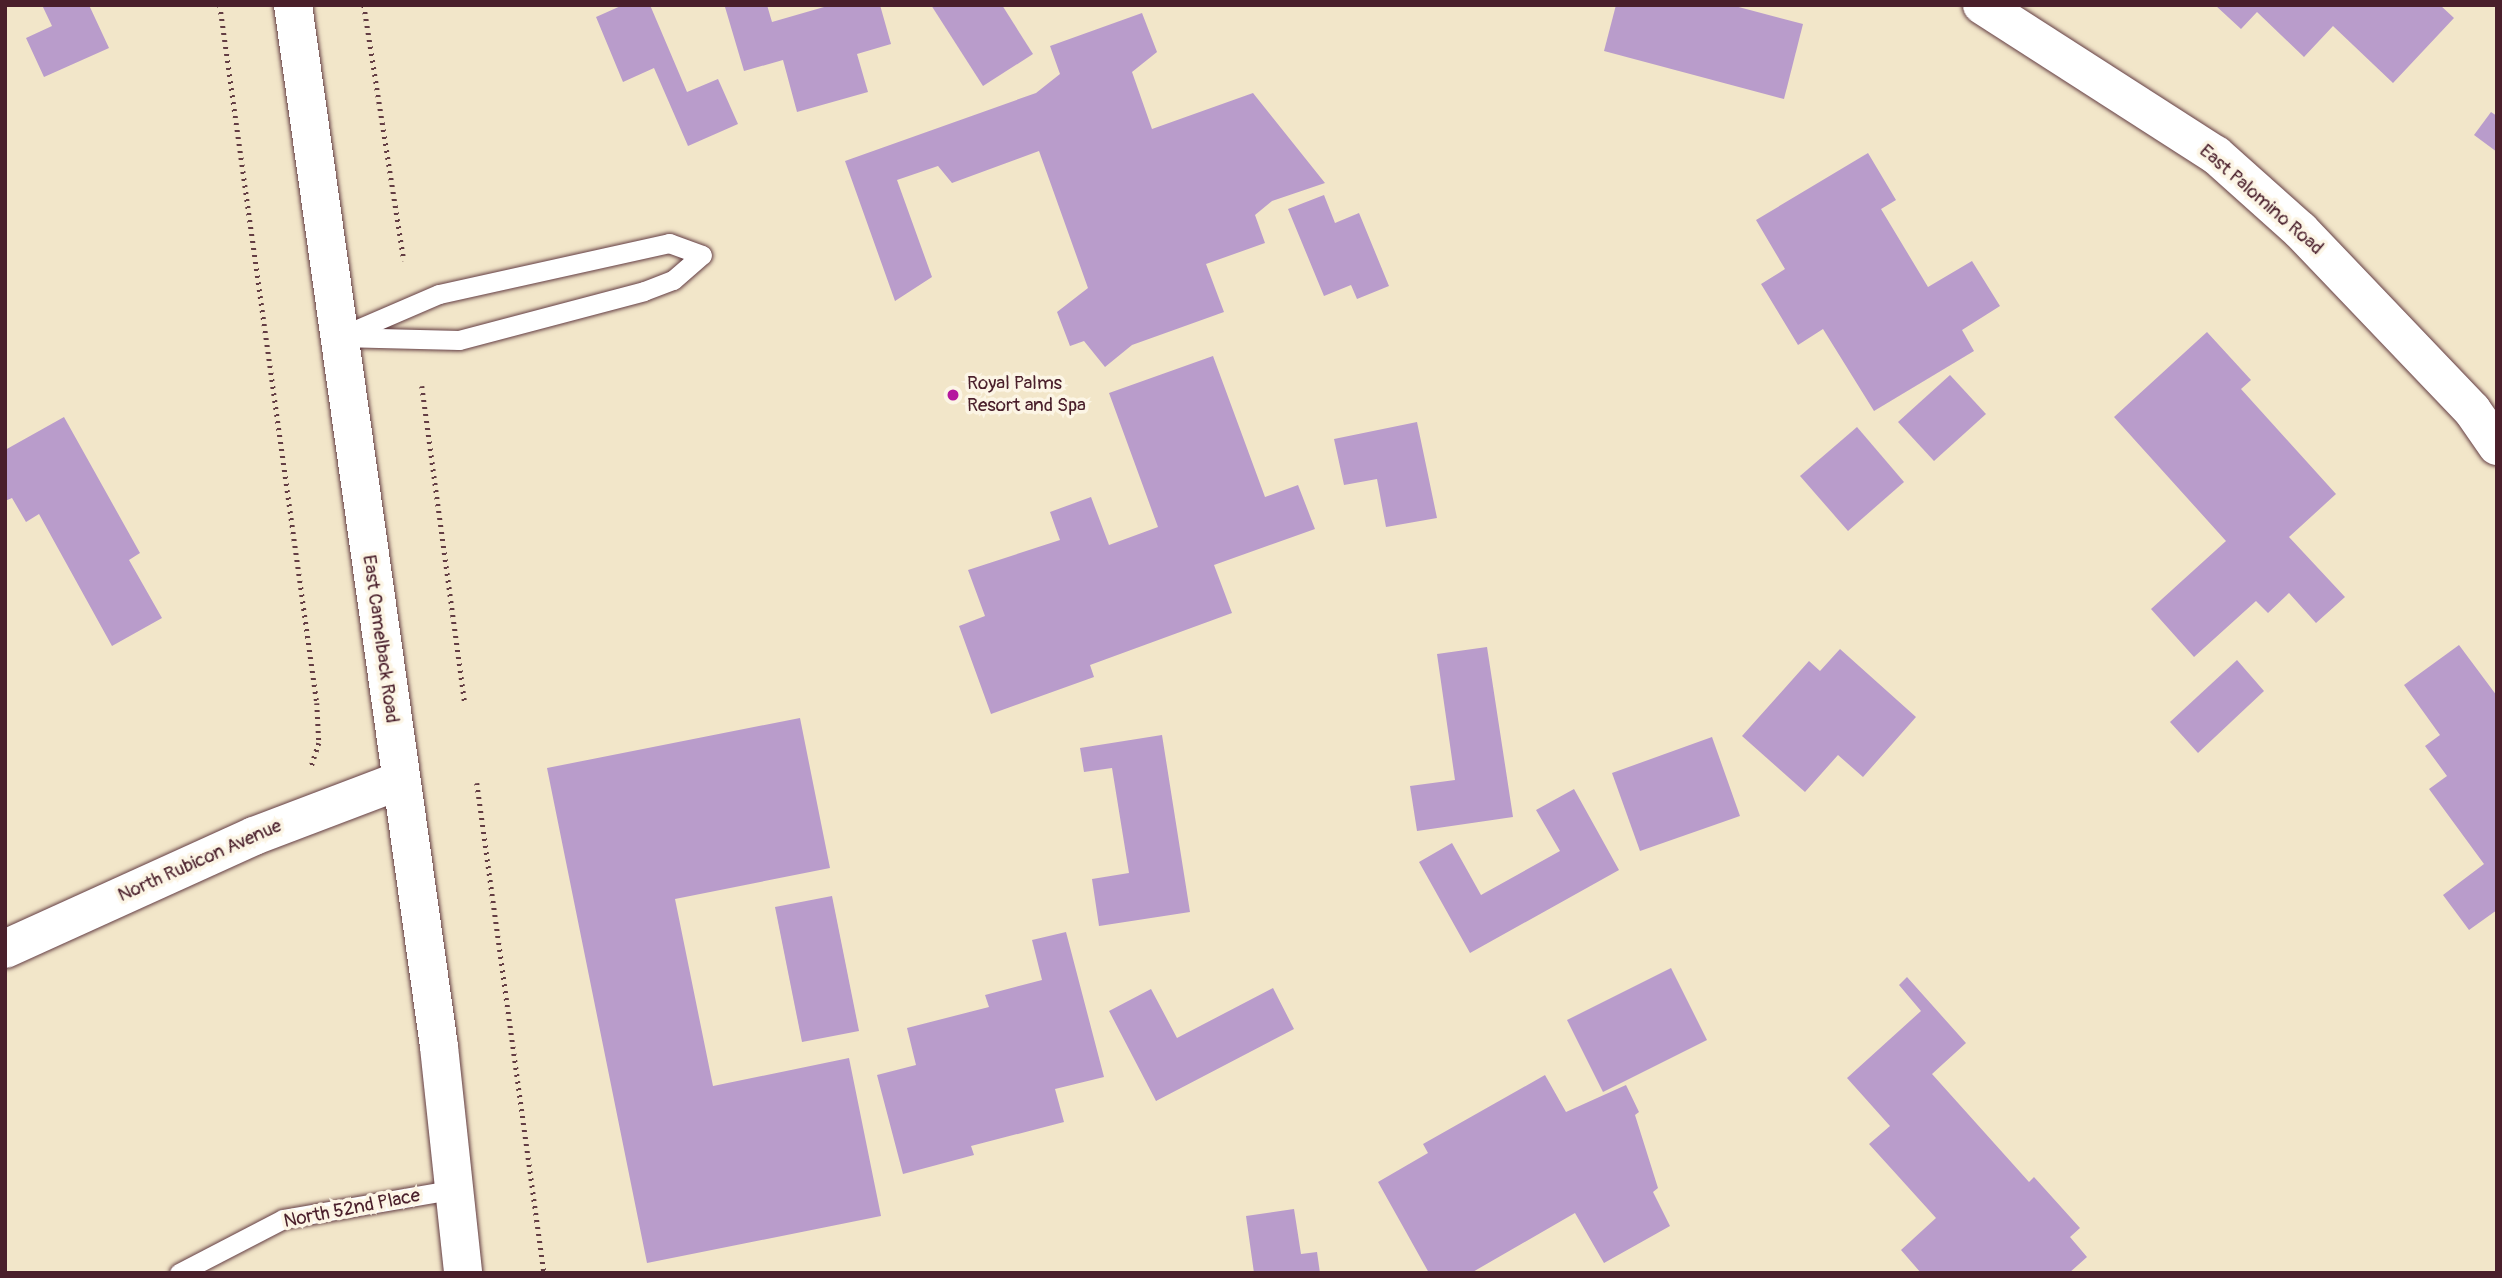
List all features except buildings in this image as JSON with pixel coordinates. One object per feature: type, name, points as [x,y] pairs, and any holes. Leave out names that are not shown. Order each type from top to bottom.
[{"type":"main road","name":"East Camelback Road","points":[[293,5],[399,781],[439,1047],[452,1190],[463,1273]]},
{"type":"main road","name":"East Palomino Road","points":[[1982,5],[2216,155],[2300,230],[2472,410],[2497,446]]},
{"type":"main road","name":"North Rubicon Avenue","points":[[5,949],[266,831],[399,781]]},
{"type":"lane","points":[[668,243],[702,255],[673,280],[644,291],[468,338],[339,337],[439,294],[668,243]]},
{"type":"lane","name":"North 52nd Place","points":[[179,1273],[283,1219],[452,1190]]},
{"type":"path","points":[[220,5],[317,703],[319,743],[308,775]]},
{"type":"path","points":[[364,5],[404,261]]},
{"type":"path","points":[[422,386],[466,702]]},
{"type":"path","points":[[477,783],[544,1273]]},
{"type":"place","name":"Royal Palms Resort and Spa","points":[[953,395]]}]
